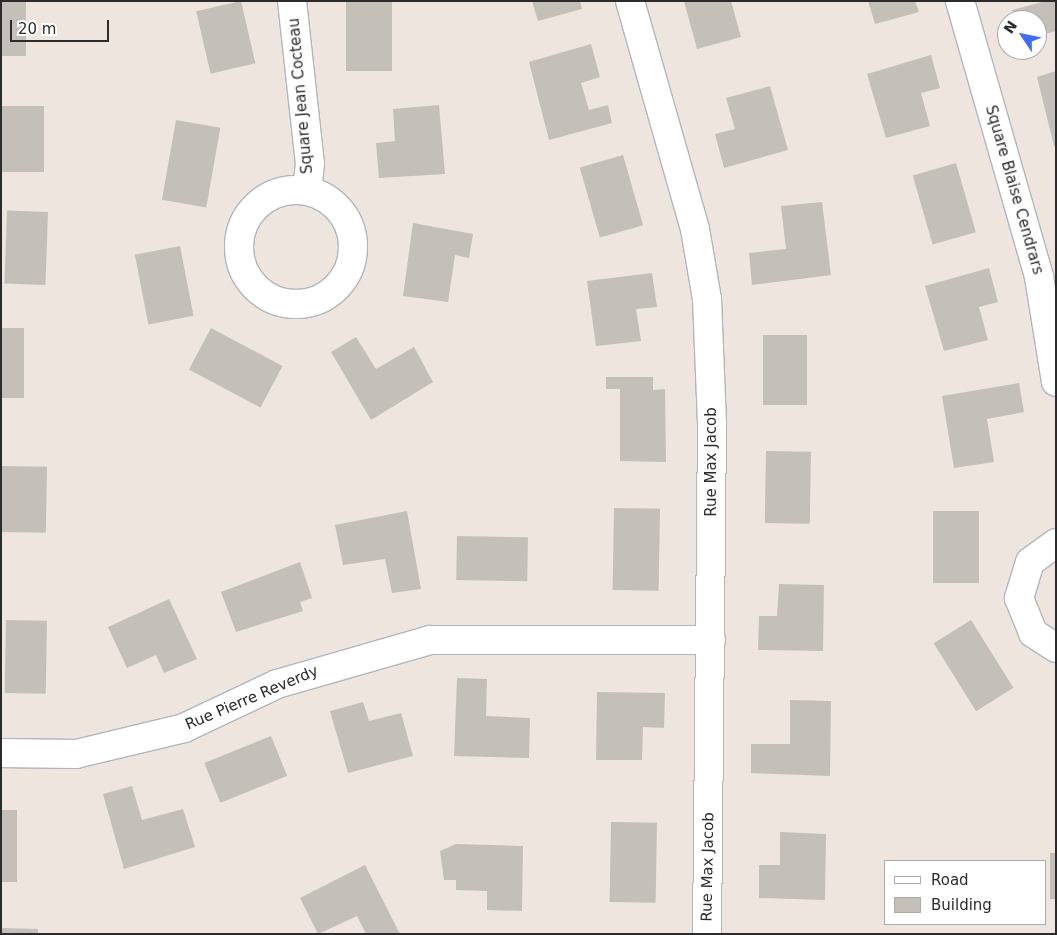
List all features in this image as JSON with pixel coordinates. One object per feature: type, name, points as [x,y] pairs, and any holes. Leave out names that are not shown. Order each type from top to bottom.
[{"type":"street","name":"Square Jean Cocteau","points":[[292,1],[310,163],[308,190]]},
{"type":"street","name":"Rue Max Jacob","points":[[630,1],[695,229],[707,299],[712,424],[712,640],[707,934]]},
{"type":"street","name":"Square Blaise Cendrars","points":[[960,1],[1039,277],[1056,382]]},
{"type":"street","name":"Square Jean Cocteau","points":[[288,190],[308,190],[340,210],[354,245],[343,282],[329,295],[293,305],[258,291],[243,268],[239,240],[255,207],[288,190]]},
{"type":"street","points":[[1056,543],[1030,562],[1019,598],[1033,633],[1056,648]]},
{"type":"street","name":"Rue Pierre Reverdy","points":[[1,753],[76,754],[184,728],[277,684],[430,640],[712,640]]},
{"type":"building","points":[[1,1],[26,1],[26,56],[1,56]]},
{"type":"building","points":[[241,1],[255,63],[211,74],[196,11]]},
{"type":"building","points":[[346,1],[392,1],[392,71],[346,71]]},
{"type":"building","points":[[532,1],[580,1],[582,9],[538,21]]},
{"type":"building","points":[[684,1],[731,1],[741,37],[697,49]]},
{"type":"building","points":[[868,1],[915,1],[919,12],[875,24]]},
{"type":"building","points":[[1046,1],[1056,1],[1056,31],[1047,33],[1047,10],[1012,10]]},
{"type":"building","points":[[591,44],[600,77],[581,83],[589,110],[608,105],[612,123],[549,140],[529,62]]},
{"type":"building","points":[[931,55],[940,88],[921,93],[930,126],[886,138],[867,74]]},
{"type":"building","points":[[1056,71],[1056,146],[1054,146],[1037,77]]},
{"type":"building","points":[[770,86],[788,150],[724,168],[715,134],[735,129],[726,98]]},
{"type":"building","points":[[439,105],[445,174],[379,178],[376,143],[395,141],[393,109]]},
{"type":"building","points":[[1,106],[44,106],[44,172],[1,172]]},
{"type":"building","points":[[176,120],[220,128],[206,208],[162,200]]},
{"type":"building","points":[[623,155],[643,225],[600,238],[580,167]]},
{"type":"building","points":[[956,163],[976,232],[933,245],[913,175]]},
{"type":"building","points":[[822,202],[831,275],[752,285],[749,253],[786,249],[781,206]]},
{"type":"building","points":[[7,211],[48,212],[45,285],[4,284]]},
{"type":"building","points":[[413,223],[473,234],[469,258],[455,255],[448,302],[403,296]]},
{"type":"building","points":[[180,246],[194,316],[148,324],[135,255]]},
{"type":"building","points":[[989,268],[998,302],[979,307],[988,340],[944,351],[925,286]]},
{"type":"building","points":[[652,273],[657,307],[636,309],[641,341],[596,346],[587,281]]},
{"type":"building","points":[[1,328],[24,328],[24,398],[1,398]]},
{"type":"building","points":[[211,328],[283,366],[260,408],[189,369]]},
{"type":"building","points":[[763,335],[807,335],[807,405],[763,405]]},
{"type":"building","points":[[356,337],[376,369],[414,347],[433,382],[371,420],[331,352]]},
{"type":"building","points":[[606,377],[653,377],[653,390],[665,389],[666,462],[620,461],[620,389],[606,389]]},
{"type":"building","points":[[1019,383],[1024,412],[987,419],[994,462],[954,468],[942,396]]},
{"type":"building","points":[[766,451],[811,452],[810,524],[765,523]]},
{"type":"building","points":[[1,466],[47,467],[46,533],[1,532]]},
{"type":"building","points":[[614,508],[660,509],[659,591],[613,590]]},
{"type":"building","points":[[407,511],[421,589],[392,593],[385,559],[343,565],[335,525]]},
{"type":"building","points":[[933,511],[979,511],[979,583],[933,583]]},
{"type":"building","points":[[457,536],[528,537],[527,581],[456,580]]},
{"type":"building","points":[[300,562],[312,598],[300,602],[303,611],[236,632],[221,592]]},
{"type":"building","points":[[779,584],[824,585],[823,651],[758,650],[759,616],[777,616]]},
{"type":"building","points":[[169,599],[197,659],[164,673],[156,655],[127,668],[108,627]]},
{"type":"building","points":[[6,620],[47,621],[46,694],[5,693]]},
{"type":"building","points":[[971,620],[1013,688],[976,711],[934,643]]},
{"type":"building","points":[[457,678],[487,679],[486,716],[530,718],[529,758],[454,756]]},
{"type":"building","points":[[597,692],[665,693],[664,728],[643,727],[642,760],[596,760]]},
{"type":"building","points":[[790,700],[831,701],[830,776],[751,773],[751,744],[790,744]]},
{"type":"building","points":[[363,702],[369,721],[401,713],[413,756],[348,773],[330,711]]},
{"type":"building","points":[[271,736],[287,776],[220,803],[204,763]]},
{"type":"building","points":[[132,786],[142,820],[183,809],[195,847],[124,869],[103,794]]},
{"type":"building","points":[[1,810],[17,810],[17,882],[1,882]]},
{"type":"building","points":[[611,822],[657,823],[656,903],[610,902]]},
{"type":"building","points":[[780,832],[826,834],[825,900],[759,898],[759,865],[780,865]]},
{"type":"building","points":[[456,844],[523,846],[522,911],[487,910],[487,891],[456,890],[456,880],[444,880],[440,851]]},
{"type":"building","points":[[1050,853],[1056,853],[1056,899],[1050,899]]},
{"type":"building","points":[[365,865],[400,934],[366,934],[357,916],[318,934],[300,898]]},
{"type":"building","points":[[1,928],[38,929],[38,934],[1,934]]}]
